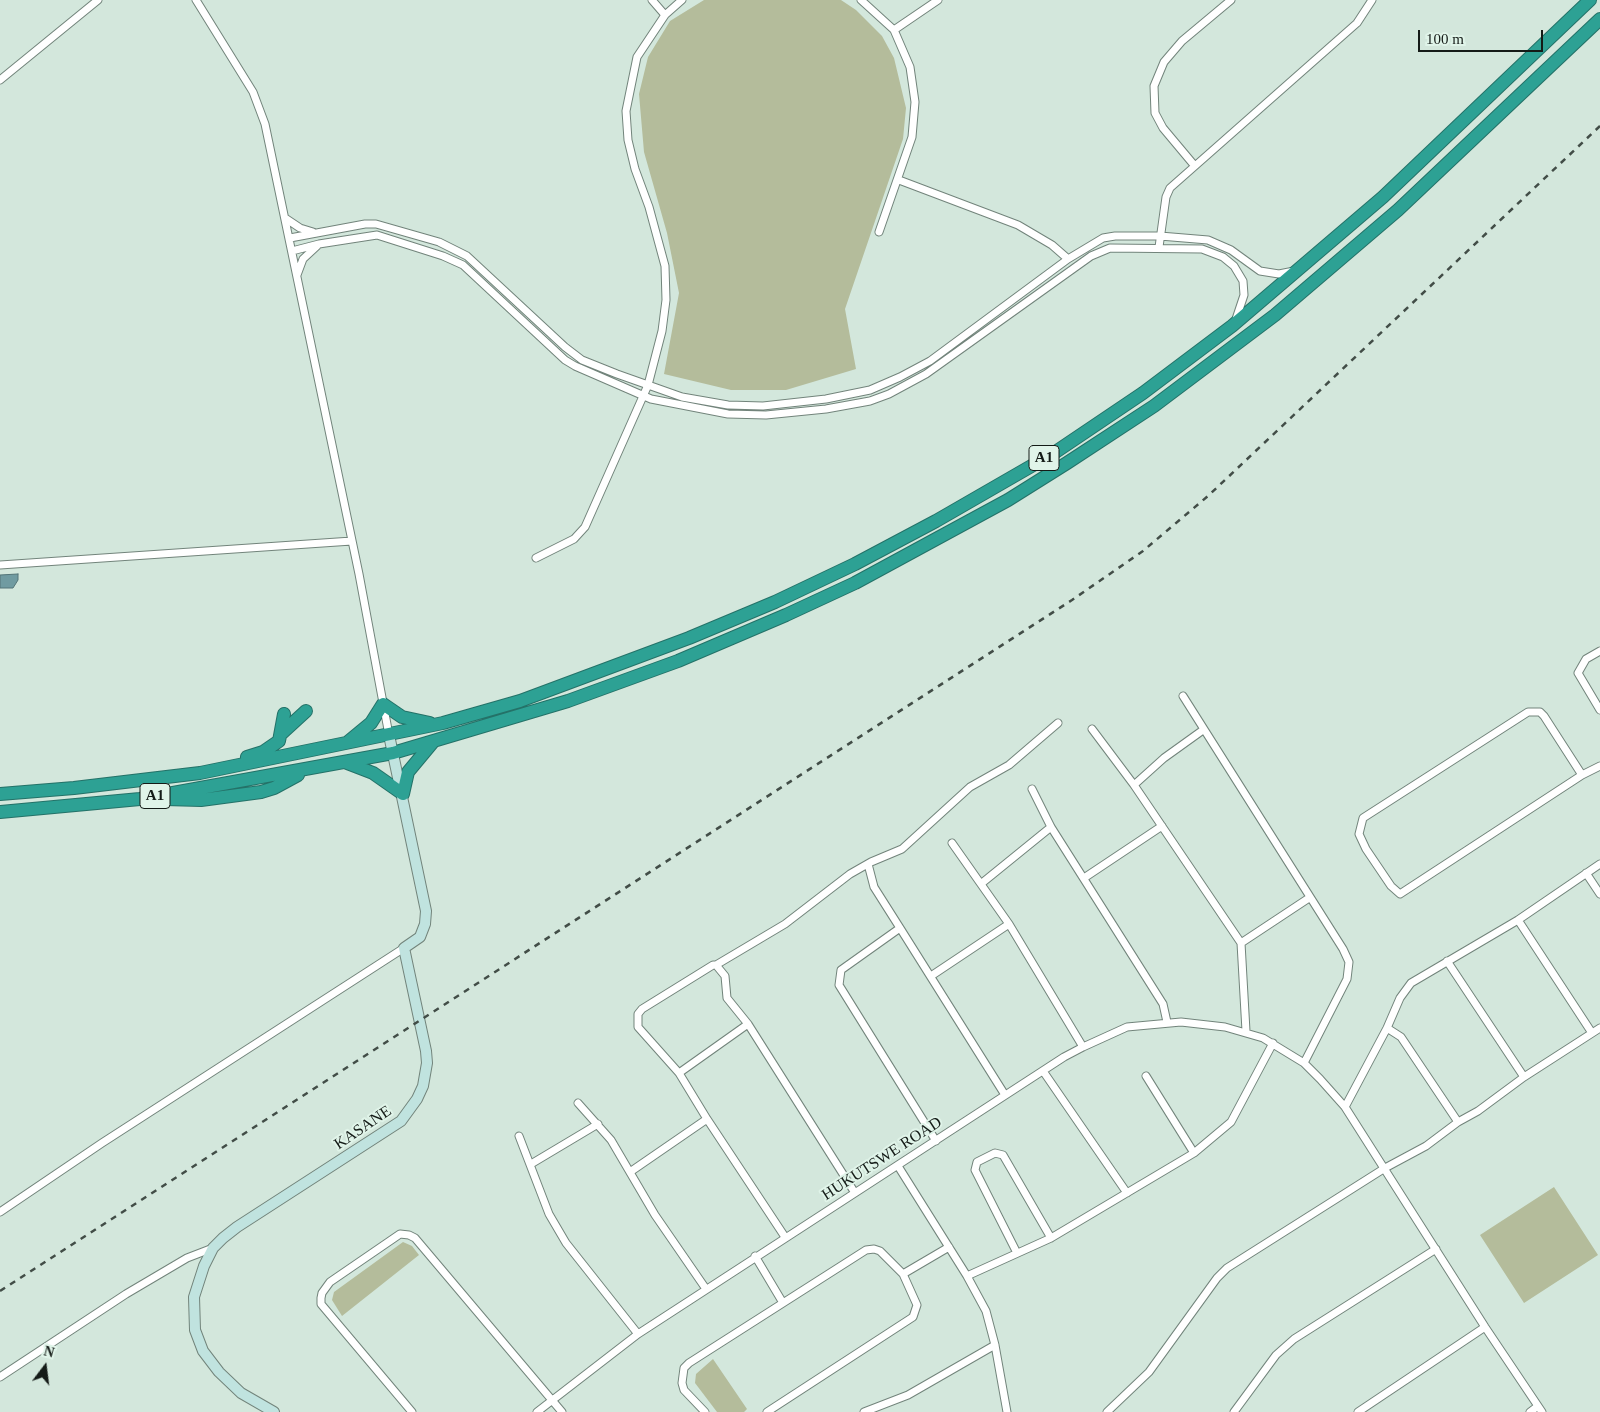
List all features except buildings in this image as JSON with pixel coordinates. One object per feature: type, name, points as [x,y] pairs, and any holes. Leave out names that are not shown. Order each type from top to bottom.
[{"type":"highway","name":"A1","points":[[0,794],[74,788],[200,773],[443,723],[520,700],[688,638],[775,602],[854,564],[936,521],[1054,453],[1143,393],[1232,326],[1383,197],[1590,0]]},
{"type":"highway","name":"A1","points":[[0,812],[153,797],[346,763],[434,742],[568,701],[678,661],[786,615],[855,582],[1008,500],[1154,406],[1275,315],[1398,210],[1600,19]]},
{"type":"highway","points":[[346,744],[371,724],[383,704],[402,718],[422,722],[443,723]]},
{"type":"highway","points":[[282,733],[306,711]]},
{"type":"highway","points":[[200,773],[214,766],[263,752],[280,742],[284,714]]},
{"type":"highway","points":[[346,763],[373,773],[403,794],[408,772],[434,742]]},
{"type":"street","points":[[0,80],[98,0]]},
{"type":"street","points":[[0,1212],[404,948],[420,937],[425,924],[426,911],[403,794],[389,735],[352,541],[290,238],[258,104],[196,0]]},
{"type":"street","points":[[652,0],[665,15]]},
{"type":"street","points":[[536,558],[574,538],[585,527],[648,385],[662,331],[666,284],[660,244],[635,169],[628,140],[626,111],[637,57],[665,15],[682,0]]},
{"type":"street","points":[[861,0],[894,30],[910,67],[915,102],[912,137],[880,232]]},
{"type":"street","points":[[894,30],[938,0]]},
{"type":"street","points":[[1194,165],[1163,128],[1155,113],[1154,86],[1164,62],[1182,41],[1231,0]]},
{"type":"street","points":[[1159,247],[1166,197],[1170,188],[1357,23],[1372,0]]},
{"type":"street","points":[[899,180],[1027,229],[1052,245],[1068,259]]},
{"type":"street","points":[[285,218],[304,230],[320,233]]},
{"type":"street","points":[[290,238],[365,224],[376,224],[454,248],[467,256],[509,293],[572,353],[617,374],[705,402],[763,406],[826,399],[870,390],[900,377],[930,361],[1068,259],[1103,238],[1115,236],[1194,238],[1214,242],[1231,250],[1250,266],[1268,274],[1279,274],[1301,269]]},
{"type":"street","points":[[292,251],[319,244],[376,235],[454,260],[463,265],[565,360],[599,378],[643,396],[709,411],[745,415],[787,414],[870,401],[926,374],[1102,250],[1119,246],[1211,251],[1234,266],[1243,281],[1244,295],[1232,326]]},
{"type":"street","points":[[297,277],[303,259],[319,244]]},
{"type":"street","points":[[0,565],[352,541]]},
{"type":"street","points":[[1600,651],[1586,659],[1578,673],[1600,710]]},
{"type":"street","points":[[1183,696],[1343,949],[1349,962],[1347,979],[1304,1063]]},
{"type":"street","points":[[1582,775],[1544,716],[1534,711],[1528,712],[1364,818],[1359,834],[1366,850],[1391,886],[1400,894],[1582,775],[1600,766]]},
{"type":"street","points":[[785,1237],[706,1119],[679,1073],[640,1030],[636,1022],[638,1014],[642,1009],[713,965],[785,924],[850,874],[902,849],[970,787],[1009,765],[1058,722]]},
{"type":"street","points":[[1092,729],[1134,785],[1241,943],[1246,1031]]},
{"type":"street","points":[[1134,785],[1164,758],[1203,730]]},
{"type":"street","points":[[1032,789],[1051,827],[1162,1004],[1167,1022]]},
{"type":"street","points":[[1084,878],[1162,826]]},
{"type":"street","points":[[982,883],[1051,827]]},
{"type":"street","points":[[952,844],[982,883],[1009,924],[1083,1046]]},
{"type":"street","points":[[868,864],[874,887],[1005,1095]]},
{"type":"street","points":[[1345,1107],[1405,990],[1411,983],[1518,920],[1600,864]]},
{"type":"street","points":[[1586,873],[1600,894]]},
{"type":"street","points":[[1241,943],[1309,898]]},
{"type":"street","points":[[1518,920],[1592,1033]]},
{"type":"street","points":[[931,976],[1009,924]]},
{"type":"street","points":[[900,928],[841,970],[838,985],[936,1141]]},
{"type":"street","name":"KASANE","points":[[274,1412],[241,1393],[219,1372],[203,1351],[195,1330],[192,1313],[197,1281],[213,1248],[237,1227],[402,1121],[417,1100],[426,1073],[426,1051],[404,948]]},
{"type":"street","points":[[1447,961],[1524,1077]]},
{"type":"street","points":[[716,965],[725,976],[727,998],[748,1024],[855,1193]]},
{"type":"street","name":"HUKUTSWE ROAD","points":[[537,1412],[638,1334],[755,1256],[1083,1046],[1127,1027],[1167,1022],[1202,1023],[1246,1031],[1274,1043],[1304,1063],[1345,1107],[1485,1328],[1540,1409]]},
{"type":"street","points":[[679,1073],[748,1024]]},
{"type":"street","points":[[1387,1028],[1401,1037],[1458,1122]]},
{"type":"street","points":[[1107,1412],[1149,1372],[1217,1278],[1227,1268],[1385,1168],[1426,1146],[1524,1077],[1600,1028]]},
{"type":"street","points":[[967,1276],[1051,1238],[1194,1153],[1231,1122],[1274,1043]]},
{"type":"street","points":[[1043,1071],[1127,1193]]},
{"type":"street","points":[[1146,1076],[1194,1153]]},
{"type":"street","points":[[578,1103],[611,1140],[655,1215],[706,1289]]},
{"type":"street","points":[[630,1172],[706,1119]]},
{"type":"street","points":[[531,1164],[598,1124]]},
{"type":"street","points":[[519,1136],[549,1214],[566,1243],[638,1334]]},
{"type":"street","points":[[1017,1253],[975,1170],[977,1162],[995,1153],[1003,1155],[1051,1238]]},
{"type":"street","points":[[898,1166],[967,1276],[986,1311],[995,1345],[1007,1412]]},
{"type":"street","points":[[412,1412],[321,1304],[322,1293],[330,1282],[400,1234],[415,1238],[562,1412]]},
{"type":"street","points":[[903,1274],[949,1247]]},
{"type":"street","points":[[0,1377],[126,1294],[186,1258],[213,1248]]},
{"type":"street","points":[[705,1412],[684,1390],[682,1383],[684,1368],[689,1363],[866,1250],[874,1248],[880,1251],[903,1274],[917,1305],[913,1318],[767,1412]]},
{"type":"street","points":[[1234,1412],[1276,1355],[1294,1339],[1436,1249]]},
{"type":"street","points":[[755,1256],[783,1303]]},
{"type":"street","points":[[1358,1412],[1485,1328]]},
{"type":"street","points":[[864,1412],[916,1391],[995,1345]]},
{"type":"street","points":[[1530,1412],[1540,1409]]},
{"type":"green space","points":[[704,0],[841,0],[856,10],[882,36],[894,58],[906,108],[903,139],[845,309],[856,369],[786,390],[731,390],[664,374],[679,293],[667,233],[644,152],[639,94],[648,57],[670,21]]},
{"type":"green space","points":[[1554,1187],[1598,1255],[1524,1303],[1480,1235]]},
{"type":"green space","points":[[403,1242],[412,1246],[419,1255],[342,1316],[332,1300],[334,1292]]},
{"type":"green space","points":[[713,1359],[747,1409],[744,1412],[717,1412],[695,1383],[696,1374]]},
{"type":"water","points":[[18,574],[18,580],[13,588],[0,588],[0,575]]},
{"type":"railway","points":[[0,1291],[1072,600],[1143,551],[1208,496],[1600,126]]}]
